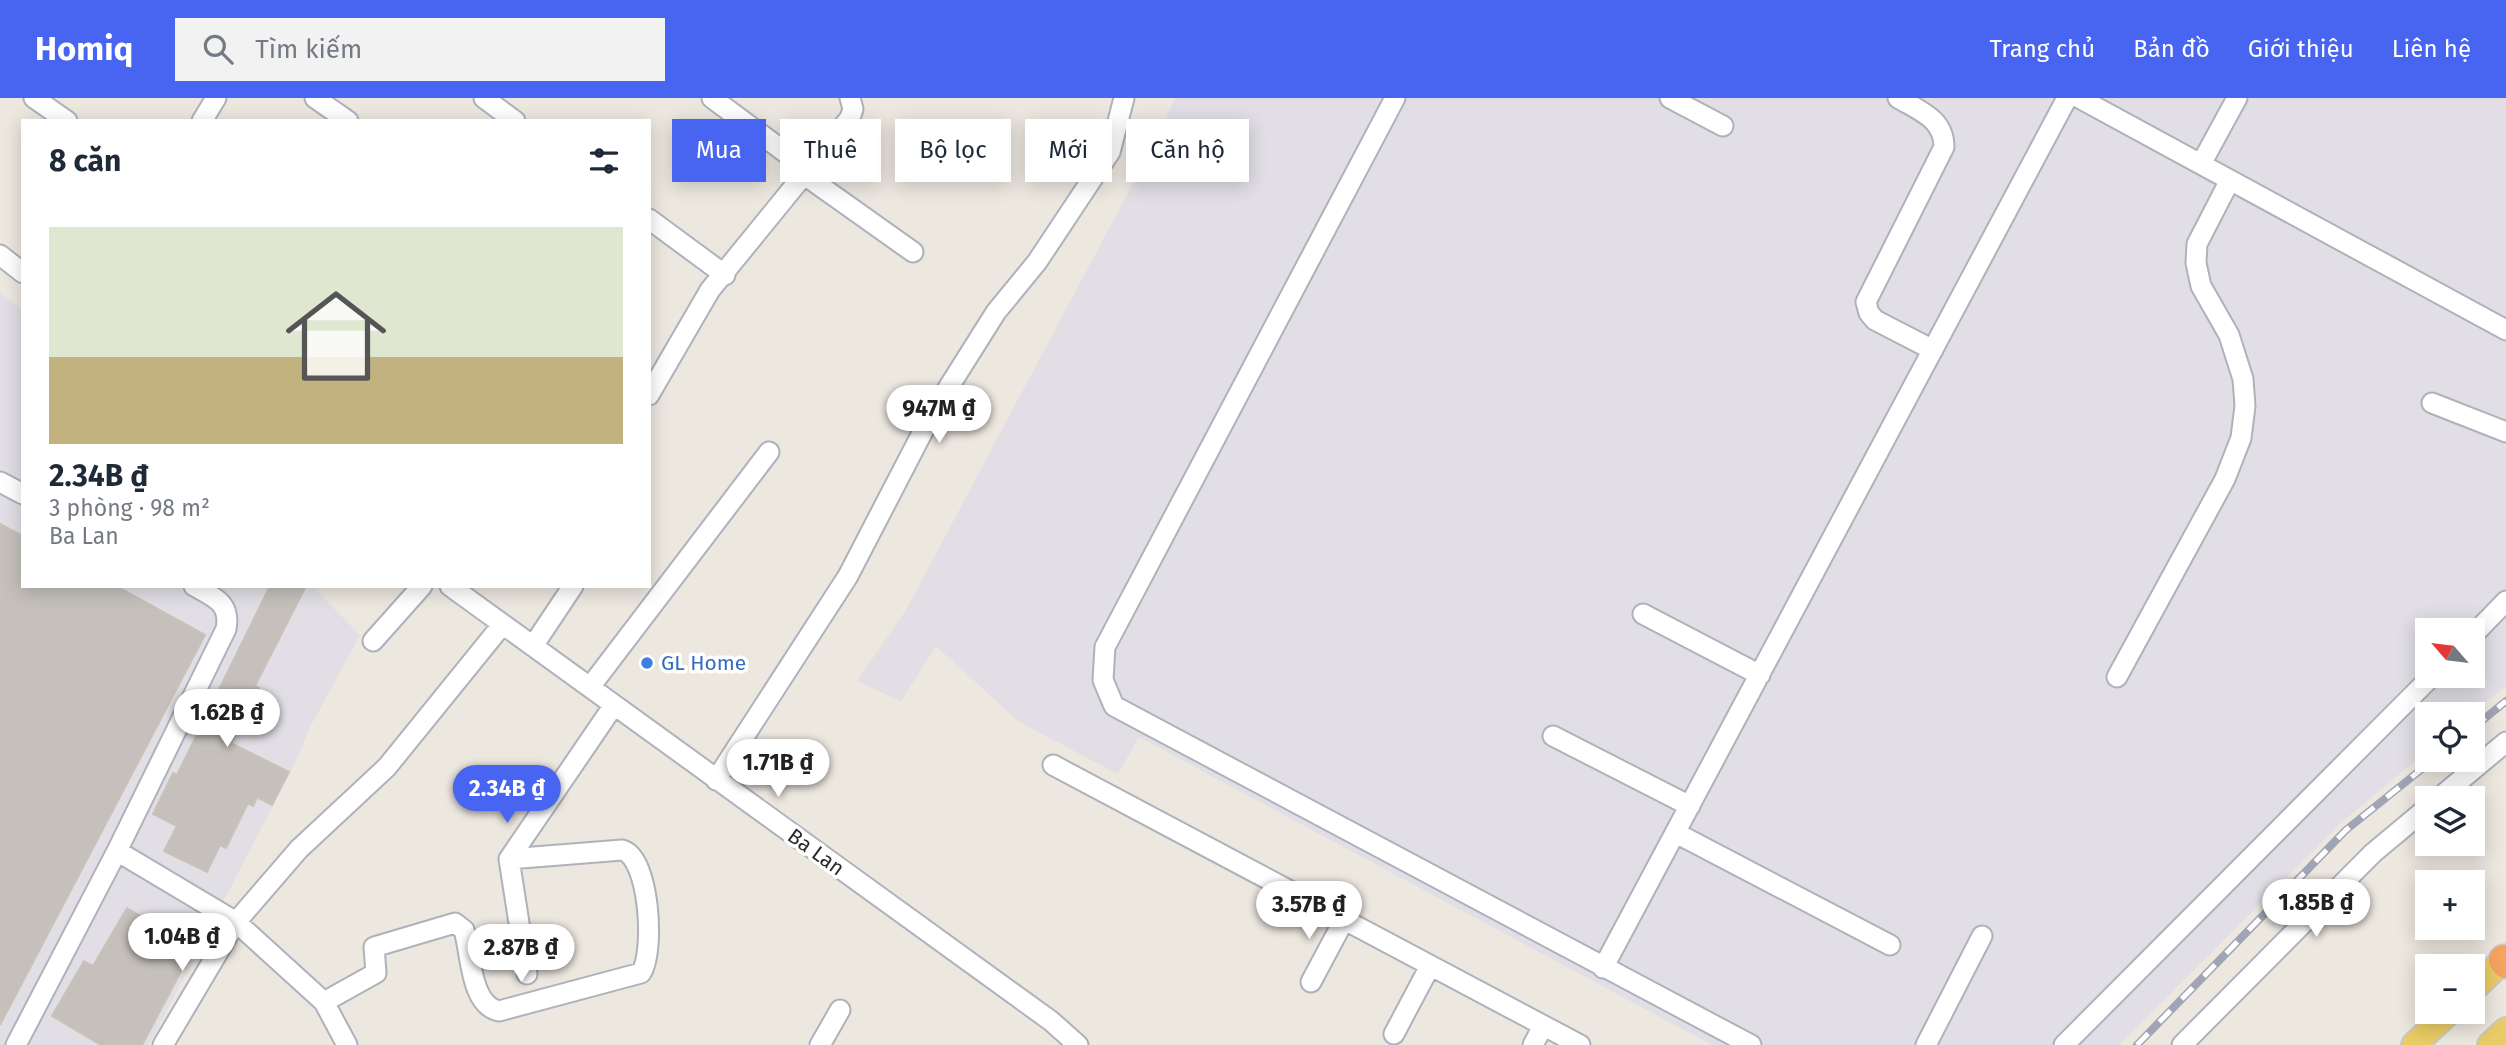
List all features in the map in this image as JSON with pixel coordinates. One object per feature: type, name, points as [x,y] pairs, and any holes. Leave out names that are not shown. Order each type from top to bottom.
[{"type":"main road","points":[[2485,978],[2505,960]]},
{"type":"main road","points":[[2414,1045],[2436,1024]]},
{"type":"street","points":[[34,98],[64,119]]},
{"type":"street","points":[[203,119],[216,98]]},
{"type":"street","points":[[315,98],[345,119]]},
{"type":"street","points":[[484,98],[512,119]]},
{"type":"street","points":[[712,98],[780,152]]},
{"type":"street","points":[[849,119],[853,109],[850,98]]},
{"type":"street","points":[[716,780],[848,576],[933,412],[996,312],[1037,262],[1110,152],[1124,98]]},
{"type":"street","points":[[1395,98],[1105,648],[1103,680],[1114,706],[1751,1045]]},
{"type":"street","points":[[1670,98],[1723,126]]},
{"type":"street","points":[[1898,98],[1940,126],[1944,146],[1866,302],[1869,313],[1875,320],[1933,350]]},
{"type":"street","points":[[1603,968],[2067,98]]},
{"type":"street","points":[[2079,98],[2504,324]]},
{"type":"street","points":[[2201,164],[2237,98]]},
{"type":"street","points":[[2117,677],[2225,479],[2241,438],[2245,406],[2243,379],[2229,335],[2201,286],[2196,264],[2197,244],[2230,180]]},
{"type":"street","points":[[651,392],[710,290],[800,182]]},
{"type":"street","points":[[819,182],[913,252]]},
{"type":"street","points":[[651,220],[725,275]]},
{"type":"street","points":[[0,255],[21,271]]},
{"type":"street","points":[[2432,403],[2506,432]]},
{"type":"street","points":[[590,687],[769,452]]},
{"type":"street","points":[[0,482],[21,493]]},
{"type":"street","points":[[16,1045],[117,851],[226,629],[229,616],[221,601],[198,588]]},
{"type":"street","points":[[373,640],[420,588]]},
{"type":"street","name":"Ba Lan","points":[[453,588],[1051,1021],[1073,1044]]},
{"type":"street","points":[[533,646],[572,588]]},
{"type":"street","points":[[2485,623],[2506,601]]},
{"type":"street","points":[[1643,614],[1760,675]]},
{"type":"street","points":[[163,1045],[236,922],[299,849],[387,767],[502,625]]},
{"type":"street","points":[[2064,1045],[2420,688]]},
{"type":"street","points":[[527,974],[509,859],[614,705]]},
{"type":"street","points":[[1553,736],[1690,806]]},
{"type":"street","points":[[2453,786],[2506,742]]},
{"type":"street","points":[[1054,765],[1580,1045]]},
{"type":"street","points":[[2182,1045],[2373,853],[2415,818]]},
{"type":"street","points":[[1675,833],[1891,945]]},
{"type":"street","points":[[324,1002],[376,973],[374,947],[455,923],[464,930],[480,998],[492,1010],[499,1011],[641,973],[647,962],[647,902],[632,855],[622,850],[509,859]]},
{"type":"street","points":[[117,851],[236,922],[324,1002],[346,1045]]},
{"type":"street","points":[[1311,982],[1344,919]]},
{"type":"street","points":[[1926,1045],[1982,936]]},
{"type":"street","points":[[1394,1034],[1430,965]]},
{"type":"street","points":[[820,1045],[840,1010]]},
{"type":"street","points":[[1533,1045],[1543,1026]]},
{"type":"shaded area","points":[[1175,98],[2506,98],[2506,686],[2485,703],[2415,702],[2415,761],[2341,823],[2119,1045],[1712,1045],[1139,737],[1118,774],[1019,722],[936,646],[901,701],[857,681],[906,610],[1134,182],[1249,182],[1249,119],[1166,119]]},
{"type":"shaded area","points":[[0,293],[21,309],[21,588],[316,588],[360,635],[309,729],[297,759],[149,1045],[0,1045]]},
{"type":"building","points":[[0,524],[21,535],[21,588],[120,588],[205,635],[0,1025]]},
{"type":"building","points":[[269,588],[305,588],[255,686],[259,688],[231,743],[289,772],[272,805],[257,797],[253,806],[248,803],[226,848],[220,845],[207,872],[164,851],[177,826],[153,814],[173,773],[177,775]]},
{"type":"building","points":[[127,908],[194,947],[142,1045],[101,1045],[52,1016],[84,961],[93,966]]},
{"type":"railway","points":[[2485,718],[2506,701]]},
{"type":"railway","points":[[2137,1045],[2346,830],[2418,772]]},
{"type":"place","name":"GL Home","points":[[647,663]]}]
